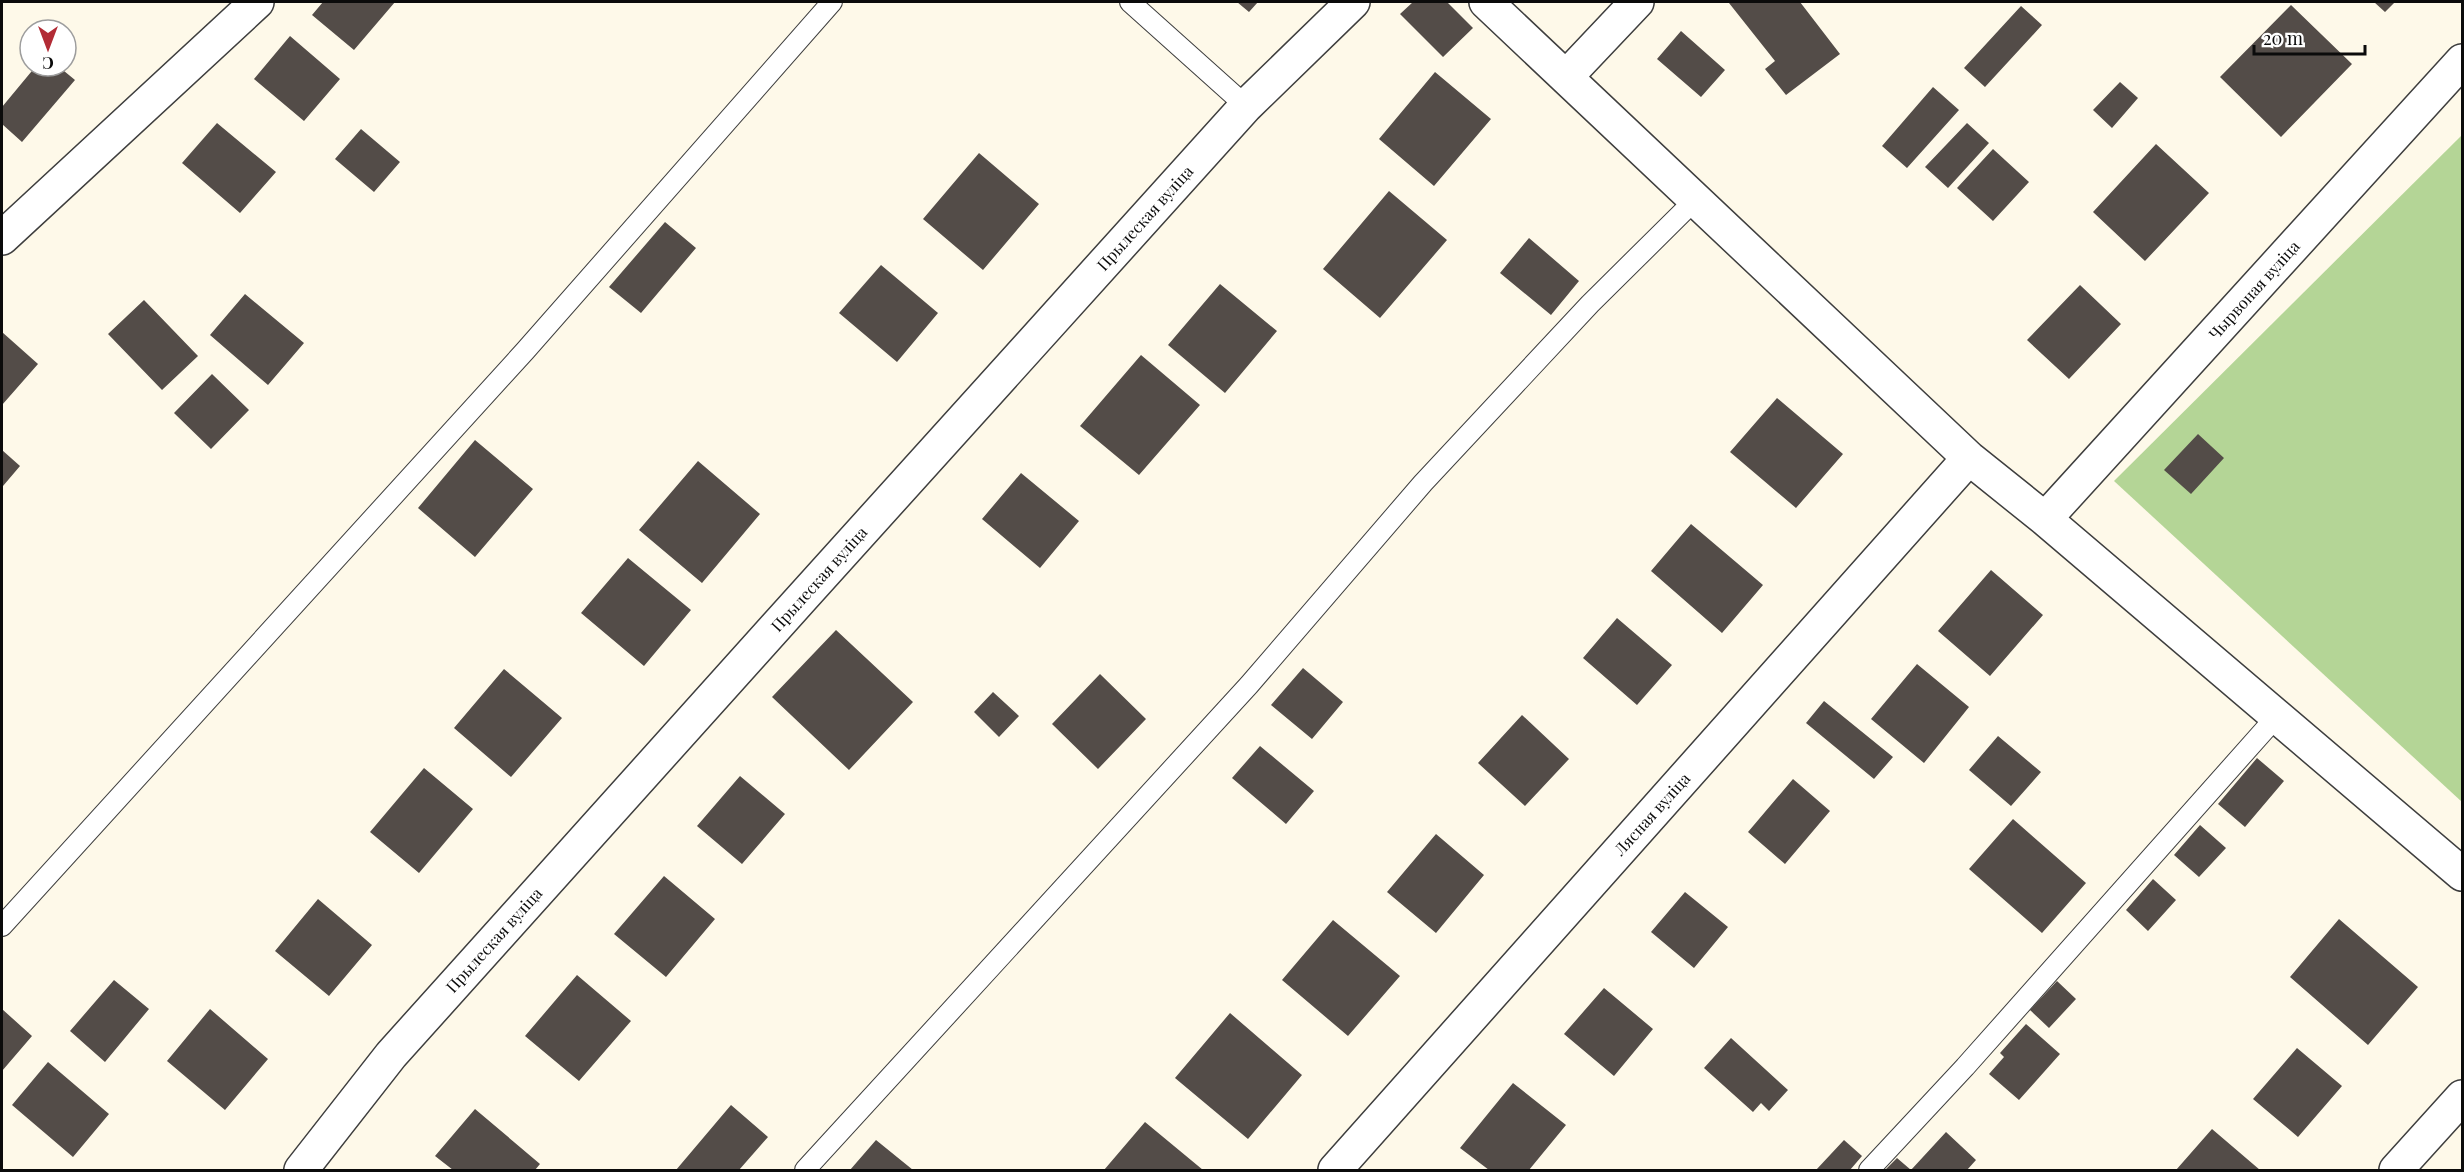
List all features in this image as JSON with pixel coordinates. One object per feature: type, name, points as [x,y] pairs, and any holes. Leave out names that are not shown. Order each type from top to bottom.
[{"type":"street","points":[[2,238],[257,2]]},
{"type":"street","name":"Прылеская вуліца","points":[[301,1170],[399,1047],[1246,106],[1353,2]]},
{"type":"street","points":[[1486,2],[1969,458],[2045,519],[2463,874]]},
{"type":"street","points":[[1566,77],[1637,2]]},
{"type":"street","name":"Чырвоная вуліца","points":[[2045,519],[2463,61]]},
{"type":"street","name":"Лясная вуліца","points":[[1335,1170],[1969,458]]},
{"type":"street","points":[[2396,1170],[2463,1097]]},
{"type":"lane","points":[[2,926],[525,351],[832,2]]},
{"type":"lane","points":[[1130,2],[1246,106]]},
{"type":"lane","points":[[805,1170],[1249,685],[1423,483],[1590,304],[1696,200]]},
{"type":"lane","points":[[1869,1170],[1965,1067],[2277,716]]},
{"type":"green space","points":[[2462,135],[2462,802],[2114,481]]},
{"type":"building","points":[[323,2],[395,2],[354,50],[312,15]]},
{"type":"building","points":[[1237,2],[1258,2],[1249,12]]},
{"type":"building","points":[[1413,2],[1447,2],[1473,28],[1443,57],[1400,14]]},
{"type":"building","points":[[1800,2],[1840,54],[1786,95],[1765,69],[1775,61],[1729,3]]},
{"type":"building","points":[[2374,2],[2395,2],[2385,12]]},
{"type":"building","points":[[2291,5],[2352,64],[2281,137],[2220,77]]},
{"type":"building","points":[[2021,6],[2042,25],[1985,87],[1964,68]]},
{"type":"building","points":[[1681,31],[1725,70],[1701,97],[1657,59]]},
{"type":"building","points":[[290,36],[340,79],[304,121],[254,79]]},
{"type":"building","points":[[1435,72],[1491,119],[1434,186],[1379,139]]},
{"type":"building","points":[[26,78],[73,78],[75,80],[22,142],[2,124],[2,107]]},
{"type":"building","points":[[2120,82],[2138,98],[2112,128],[2093,110]]},
{"type":"building","points":[[1933,87],[1959,110],[1907,168],[1882,146]]},
{"type":"building","points":[[217,123],[276,172],[240,213],[182,163]]},
{"type":"building","points":[[1967,123],[1989,143],[1948,188],[1925,167]]},
{"type":"building","points":[[361,129],[400,162],[374,192],[335,159]]},
{"type":"building","points":[[2156,144],[2209,193],[2145,261],[2093,212]]},
{"type":"building","points":[[1993,149],[2029,182],[1993,221],[1957,188]]},
{"type":"building","points":[[979,153],[1039,204],[983,270],[923,219]]},
{"type":"building","points":[[1389,191],[1447,240],[1380,318],[1323,269]]},
{"type":"building","points":[[665,222],[696,248],[641,313],[609,287]]},
{"type":"building","points":[[1529,238],[1579,281],[1551,315],[1500,273]]},
{"type":"building","points":[[881,265],[938,313],[897,362],[839,313]]},
{"type":"building","points":[[1220,284],[1277,331],[1225,393],[1168,345]]},
{"type":"building","points":[[2080,285],[2121,324],[2069,379],[2027,340]]},
{"type":"building","points":[[245,294],[304,343],[268,385],[210,335]]},
{"type":"building","points":[[144,300],[198,356],[162,390],[108,334]]},
{"type":"building","points":[[2,332],[38,364],[2,405]]},
{"type":"building","points":[[1141,355],[1200,405],[1139,475],[1080,426]]},
{"type":"building","points":[[212,374],[249,410],[211,449],[174,413]]},
{"type":"building","points":[[1777,398],[1843,454],[1796,508],[1730,452]]},
{"type":"building","points":[[2198,434],[2224,458],[2191,494],[2164,470]]},
{"type":"building","points":[[475,440],[533,489],[475,557],[418,508]]},
{"type":"building","points":[[2,450],[20,466],[3,486],[2,485]]},
{"type":"building","points":[[698,461],[760,514],[702,583],[639,530]]},
{"type":"building","points":[[1021,473],[1079,521],[1040,568],[982,519]]},
{"type":"building","points":[[1691,524],[1763,585],[1722,633],[1651,571]]},
{"type":"building","points":[[628,558],[691,610],[644,666],[581,613]]},
{"type":"building","points":[[1991,570],[2043,615],[1990,676],[1938,631]]},
{"type":"building","points":[[1617,618],[1672,665],[1637,705],[1583,658]]},
{"type":"building","points":[[836,630],[913,702],[849,770],[772,697]]},
{"type":"building","points":[[1917,664],[1969,707],[1924,763],[1871,719]]},
{"type":"building","points":[[1303,668],[1343,702],[1312,739],[1271,705]]},
{"type":"building","points":[[504,669],[562,718],[511,777],[454,728]]},
{"type":"building","points":[[1100,674],[1146,719],[1098,769],[1052,724]]},
{"type":"building","points":[[993,692],[1019,716],[999,737],[974,712]]},
{"type":"building","points":[[1824,701],[1893,757],[1874,779],[1806,723]]},
{"type":"building","points":[[1522,715],[1569,759],[1525,806],[1478,763]]},
{"type":"building","points":[[1998,736],[2041,772],[2011,806],[1969,770]]},
{"type":"building","points":[[1260,746],[1314,791],[1286,824],[1232,778]]},
{"type":"building","points":[[2257,758],[2284,781],[2245,827],[2218,804]]},
{"type":"building","points":[[424,768],[473,809],[419,873],[370,832]]},
{"type":"building","points":[[740,776],[785,814],[742,864],[697,826]]},
{"type":"building","points":[[1793,779],[1830,811],[1785,864],[1748,832]]},
{"type":"building","points":[[2013,819],[2086,883],[2042,933],[1969,869]]},
{"type":"building","points":[[2200,825],[2226,848],[2199,877],[2174,855]]},
{"type":"building","points":[[1436,834],[1484,875],[1436,933],[1387,892]]},
{"type":"building","points":[[664,876],[715,919],[666,977],[614,934]]},
{"type":"building","points":[[2153,879],[2176,900],[2148,931],[2126,910]]},
{"type":"building","points":[[1685,892],[1728,927],[1694,968],[1651,932]]},
{"type":"building","points":[[318,899],[372,945],[329,996],[275,951]]},
{"type":"building","points":[[2339,919],[2418,987],[2368,1045],[2290,977]]},
{"type":"building","points":[[1333,920],[1400,976],[1348,1036],[1282,980]]},
{"type":"building","points":[[577,975],[631,1021],[579,1081],[525,1036]]},
{"type":"building","points":[[114,980],[149,1009],[105,1062],[70,1031]]},
{"type":"building","points":[[2057,981],[2076,999],[2049,1028],[2030,1010]]},
{"type":"building","points":[[1604,988],[1653,1029],[1614,1076],[1564,1034]]},
{"type":"building","points":[[2,1009],[32,1036],[2,1071]]},
{"type":"building","points":[[210,1009],[268,1059],[225,1110],[167,1061]]},
{"type":"building","points":[[1230,1013],[1302,1075],[1248,1139],[1175,1078]]},
{"type":"building","points":[[2026,1024],[2060,1054],[2019,1100],[1989,1074],[2004,1057],[2000,1053]]},
{"type":"building","points":[[1731,1038],[1788,1090],[1769,1111],[1761,1103],[1753,1112],[1704,1068]]},
{"type":"building","points":[[2297,1048],[2342,1086],[2298,1137],[2253,1099]]},
{"type":"building","points":[[48,1062],[109,1114],[73,1157],[12,1105]]},
{"type":"building","points":[[1513,1083],[1566,1125],[1529,1170],[1489,1170],[1460,1148]]},
{"type":"building","points":[[731,1105],[768,1137],[739,1170],[676,1170]]},
{"type":"building","points":[[475,1109],[540,1164],[535,1170],[453,1170],[435,1156]]},
{"type":"building","points":[[1145,1122],[1203,1170],[1104,1170]]},
{"type":"building","points":[[2212,1129],[2260,1170],[2176,1170]]},
{"type":"building","points":[[1946,1132],[1976,1160],[1967,1170],[1911,1170]]},
{"type":"building","points":[[876,1140],[913,1170],[850,1170]]},
{"type":"building","points":[[1844,1140],[1862,1156],[1850,1170],[1816,1170]]},
{"type":"building","points":[[1897,1158],[1911,1170],[1885,1170]]}]
